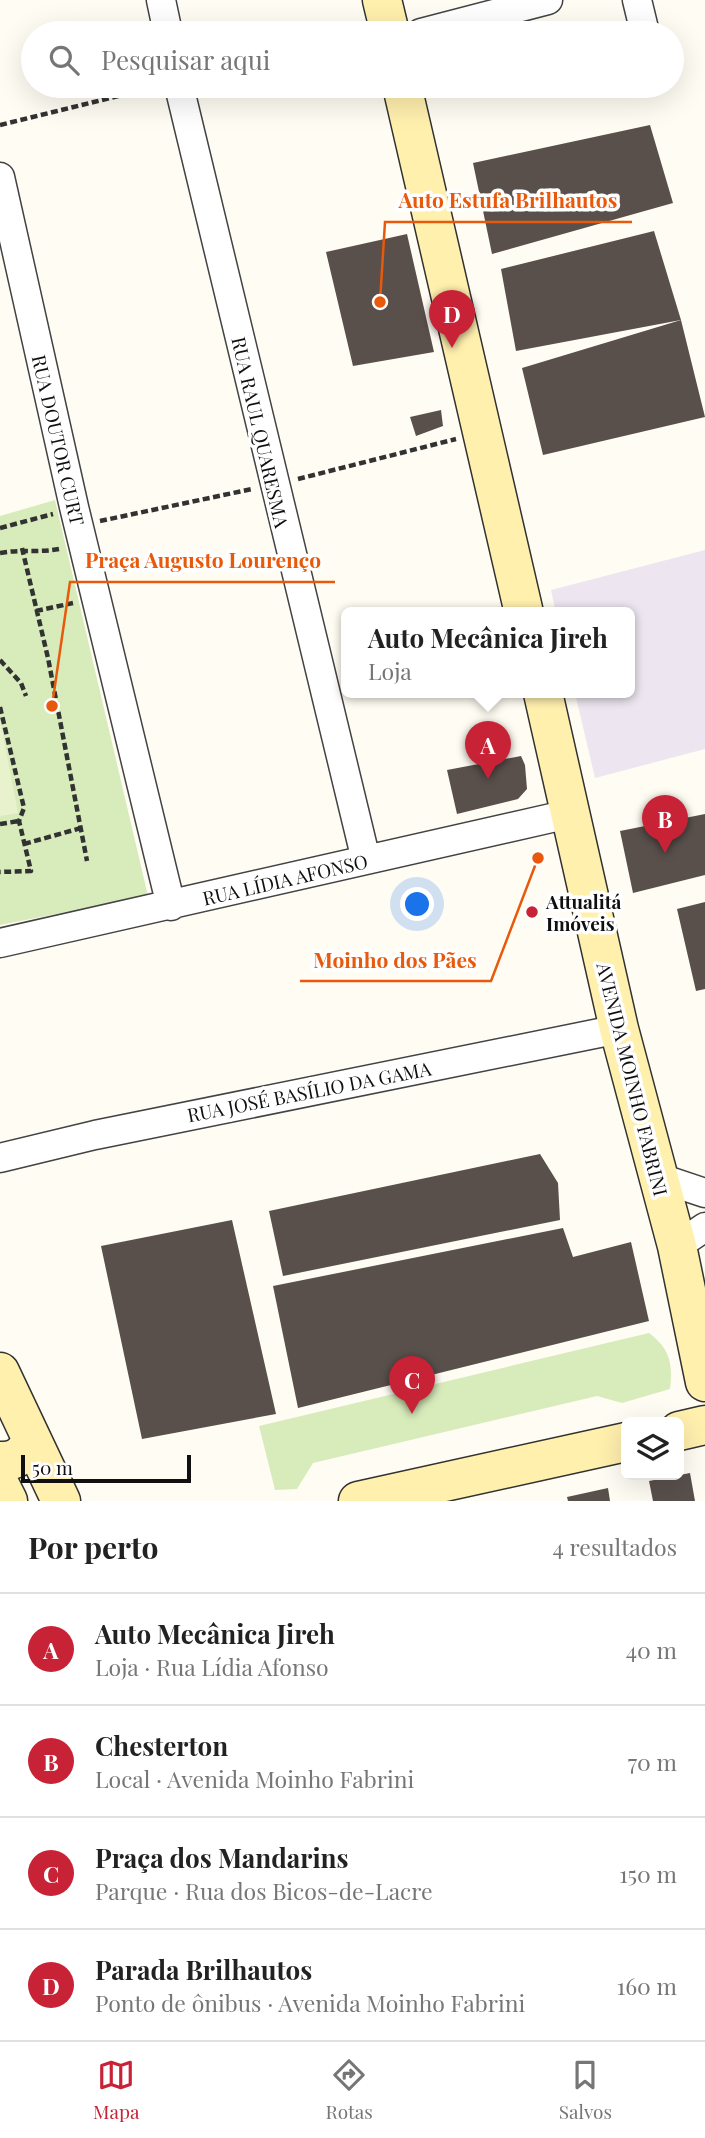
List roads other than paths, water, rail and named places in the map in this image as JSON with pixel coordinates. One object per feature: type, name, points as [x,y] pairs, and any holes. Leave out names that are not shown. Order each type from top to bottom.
[{"type":"street","points":[[160,0],[165,21]]},
{"type":"street","points":[[382,0],[387,21]]},
{"type":"street","points":[[467,21],[548,0]]},
{"type":"street","points":[[637,0],[642,21]]},
{"type":"street","name":"RUA RAUL QUARESMA","points":[[182,98],[366,860]]},
{"type":"street","points":[[405,98],[523,607]]},
{"type":"street","name":"RUA DOUTOR CURT","points":[[0,177],[74,507],[171,906]]},
{"type":"street","name":"AVENIDA MOINHO FABRINI","points":[[544,698],[619,1029],[657,1177],[691,1237],[705,1382]]},
{"type":"street","name":"RUA LÍDIA AFONSO","points":[[0,943],[569,814]]},
{"type":"street","name":"RUA JOSÉ BASÍLIO DA GAMA","points":[[0,1158],[95,1135],[619,1029]]},
{"type":"street","points":[[657,1177],[705,1193]]},
{"type":"street","points":[[0,1372],[15,1451],[61,1501]]},
{"type":"street","points":[[684,1430],[705,1425]]},
{"type":"street","points":[[358,1501],[621,1443]]},
{"type":"street","points":[[0,1485],[8,1501]]},
{"type":"place","name":"Auto Estufa Brilhautos","points":[[380,302]]},
{"type":"place","name":"Parada Brilhautos","points":[[452,348]]},
{"type":"place","name":"Praça Augusto Lourenço","points":[[52,706]]},
{"type":"place","name":"Auto Mecânica Jireh","points":[[488,779]]},
{"type":"place","name":"Chesterton","points":[[665,853]]},
{"type":"place","name":"Moinho dos Pães","points":[[538,858]]},
{"type":"place","name":"Attualitá Imóveis","points":[[532,912]]},
{"type":"place","name":"Praça dos Mandarins","points":[[412,1414]]}]
